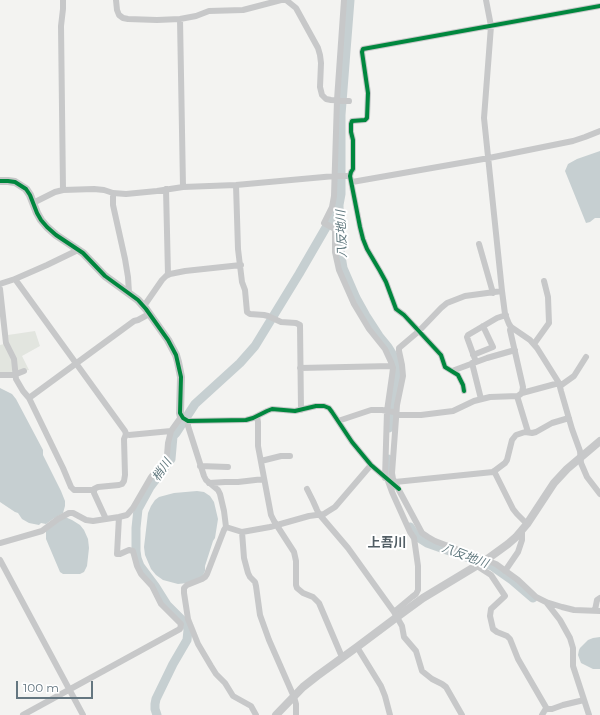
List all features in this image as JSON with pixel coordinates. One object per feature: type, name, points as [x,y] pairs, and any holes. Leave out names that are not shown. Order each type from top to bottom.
[{"type":"street","points":[[63,0],[61,26],[63,190]]},
{"type":"street","points":[[116,0],[116,10],[123,18],[157,20],[180,19],[196,16],[209,10],[243,10],[286,0],[296,8],[318,48],[321,63],[320,86],[322,95],[326,99],[342,101]]},
{"type":"street","points":[[276,715],[294,696],[317,676],[357,647],[396,614],[416,594],[418,590],[418,566],[414,538],[386,479],[387,411],[392,384],[391,362],[385,349],[360,314],[339,270],[335,252],[335,229],[324,222],[332,207],[336,176],[342,101],[344,0]]},
{"type":"street","points":[[486,0],[491,26],[484,118],[502,291],[506,315],[511,327],[534,344],[559,384],[580,451],[581,462],[587,477],[600,494]]},
{"type":"street","points":[[464,391],[458,375],[445,367],[441,355],[404,315],[396,309],[383,277],[367,249],[360,228],[349,178],[353,169],[353,140],[351,124],[352,121],[365,120],[367,118],[368,93],[362,52],[363,49],[600,6]]},
{"type":"street","points":[[180,19],[183,186]]},
{"type":"street","points":[[33,203],[55,192],[63,190],[94,189],[126,194],[183,186],[236,185],[336,176],[349,178],[489,158],[573,141],[585,138],[600,131]]},
{"type":"street","points":[[0,179],[15,182],[26,189],[39,216],[48,228],[89,258],[105,276],[138,300],[168,340],[176,355],[181,377],[180,413],[188,426],[204,476],[220,494],[226,527],[205,577],[187,585],[184,588],[188,619],[198,644],[210,666],[225,683],[233,696],[251,706],[256,715]]},
{"type":"street","points":[[236,185],[238,249],[242,282],[246,290],[247,312],[250,314],[264,315],[281,322],[296,323],[300,325],[301,410]]},
{"type":"street","points":[[166,189],[168,275]]},
{"type":"street","points":[[113,193],[113,205],[125,259],[129,294]]},
{"type":"street","points":[[479,244],[493,293]]},
{"type":"street","points":[[0,284],[15,279],[78,250]]},
{"type":"street","points":[[144,306],[162,280],[168,275],[184,271],[241,265]]},
{"type":"street","points":[[0,289],[6,343],[14,359],[16,378],[29,398],[71,487],[74,490],[94,490],[98,487],[122,484],[125,475],[125,431],[15,279]]},
{"type":"street","points":[[534,344],[549,323],[548,297],[544,281]]},
{"type":"street","points":[[502,291],[465,296],[447,304],[399,348],[403,376],[396,414],[392,473],[395,482],[422,533],[428,537],[496,564],[518,580],[536,597],[546,602],[574,610],[597,610],[597,600],[600,598]]},
{"type":"street","points":[[29,398],[134,321],[149,314]]},
{"type":"street","points":[[481,399],[473,355],[467,337],[471,333],[497,318],[506,315]]},
{"type":"street","points":[[473,355],[492,347],[483,326]]},
{"type":"street","points":[[511,327],[510,330],[523,387],[520,395],[528,432]]},
{"type":"street","points":[[452,371],[474,362],[515,350]]},
{"type":"street","points":[[338,421],[371,410],[382,410],[399,415],[421,415],[453,411],[468,403],[481,399],[520,395],[559,384],[574,376],[586,357]]},
{"type":"street","points":[[300,368],[392,366]]},
{"type":"street","points":[[0,375],[14,375],[24,371]]},
{"type":"street","points":[[0,543],[42,531],[58,518],[69,513],[74,513],[86,520],[93,521],[127,515],[151,477],[165,459],[171,431],[184,419],[246,420],[272,409],[290,411],[324,406],[329,408],[352,442],[371,465],[399,489]]},
{"type":"street","points":[[257,416],[258,446],[271,515],[294,552],[296,561],[297,588],[303,593],[313,597],[319,603],[342,657]]},
{"type":"street","points":[[395,482],[487,473],[494,471],[503,465],[507,460],[514,437],[521,433],[536,432],[569,418]]},
{"type":"street","points":[[126,434],[171,431]]},
{"type":"street","points":[[396,614],[477,566],[508,544],[525,527],[554,483],[567,469],[600,442]]},
{"type":"street","points":[[261,461],[281,456],[290,456]]},
{"type":"street","points":[[226,527],[242,532],[249,531],[328,512],[335,507],[371,465]]},
{"type":"street","points":[[200,466],[228,467]]},
{"type":"street","points":[[494,471],[525,527]]},
{"type":"street","points":[[209,483],[264,479]]},
{"type":"street","points":[[306,489],[319,514],[348,548],[396,614],[402,626],[404,637],[416,651],[422,671],[432,680],[446,687],[462,715]]},
{"type":"street","points":[[94,490],[106,519]]},
{"type":"street","points":[[23,715],[180,629],[181,624],[161,604],[152,586],[141,574],[133,551],[129,550],[117,554],[119,517]]},
{"type":"street","points":[[505,570],[518,552],[525,527]]},
{"type":"street","points":[[242,532],[244,558],[250,578],[255,582],[260,615],[269,640],[294,696],[296,715]]},
{"type":"street","points":[[0,560],[83,715]]},
{"type":"street","points":[[477,566],[490,575],[505,596],[491,609],[490,616],[493,629],[510,639],[518,658],[548,709]]},
{"type":"street","points":[[546,602],[560,620],[570,638],[573,648],[574,666],[589,715]]},
{"type":"street","points":[[357,647],[382,686],[390,715]]},
{"type":"street","points":[[542,715],[545,710],[584,700]]},
{"type":"shaded area","points":[[600,151],[600,218],[595,218],[586,223],[565,171],[568,164],[577,159]]},
{"type":"shaded area","points":[[35,331],[40,346],[22,356],[29,370],[0,374],[0,345],[9,343],[8,335]]},
{"type":"shaded area","points":[[0,388],[12,394],[16,399],[43,450],[43,455],[65,501],[63,513],[46,524],[41,523],[39,525],[29,523],[22,519],[18,513],[0,502]]},
{"type":"shaded area","points":[[197,491],[204,492],[210,496],[214,502],[218,519],[215,538],[205,566],[205,571],[202,577],[187,583],[178,584],[163,580],[151,569],[145,555],[144,547],[148,513],[155,500],[159,497],[174,493]]},
{"type":"shaded area","points":[[65,517],[80,525],[88,539],[89,548],[87,566],[84,572],[80,574],[63,574],[60,572],[46,539],[46,531]]},
{"type":"shaded area","points":[[600,637],[600,669],[593,669],[581,663],[578,655],[579,650],[588,640]]},
{"type":"waterway","name":"八反地川","points":[[350,0],[341,115],[341,194],[339,205],[340,250],[343,268],[356,298],[366,316],[396,360],[397,373],[389,428]]},
{"type":"waterway","name":"梢川","points":[[157,715],[155,709],[156,699],[173,664],[187,640],[188,630],[183,621],[167,605],[140,566],[136,551],[138,509],[150,487],[171,459],[173,436],[195,404],[240,363],[255,346],[339,205]]},
{"type":"waterway","name":"八反地川","points":[[388,459],[388,477]]},
{"type":"waterway","name":"八反地川","points":[[410,527],[416,536],[427,543],[492,566],[512,580],[533,598]]},
{"type":"cycle path","points":[[464,391],[458,375],[445,367],[441,355],[404,315],[396,309],[386,282],[363,239],[350,176],[353,169],[353,140],[351,124],[352,121],[365,120],[367,118],[368,93],[362,52],[363,49],[600,6]]},
{"type":"cycle path","points":[[0,181],[15,182],[26,189],[37,213],[47,227],[56,235],[83,253],[105,276],[138,300],[146,309],[168,340],[176,355],[181,377],[180,413],[183,418],[188,421],[246,420],[272,409],[295,411],[316,406],[324,406],[329,408],[352,442],[371,465],[399,489]]},
{"type":"district","name":"上吾川","points":[[387,543]]}]
